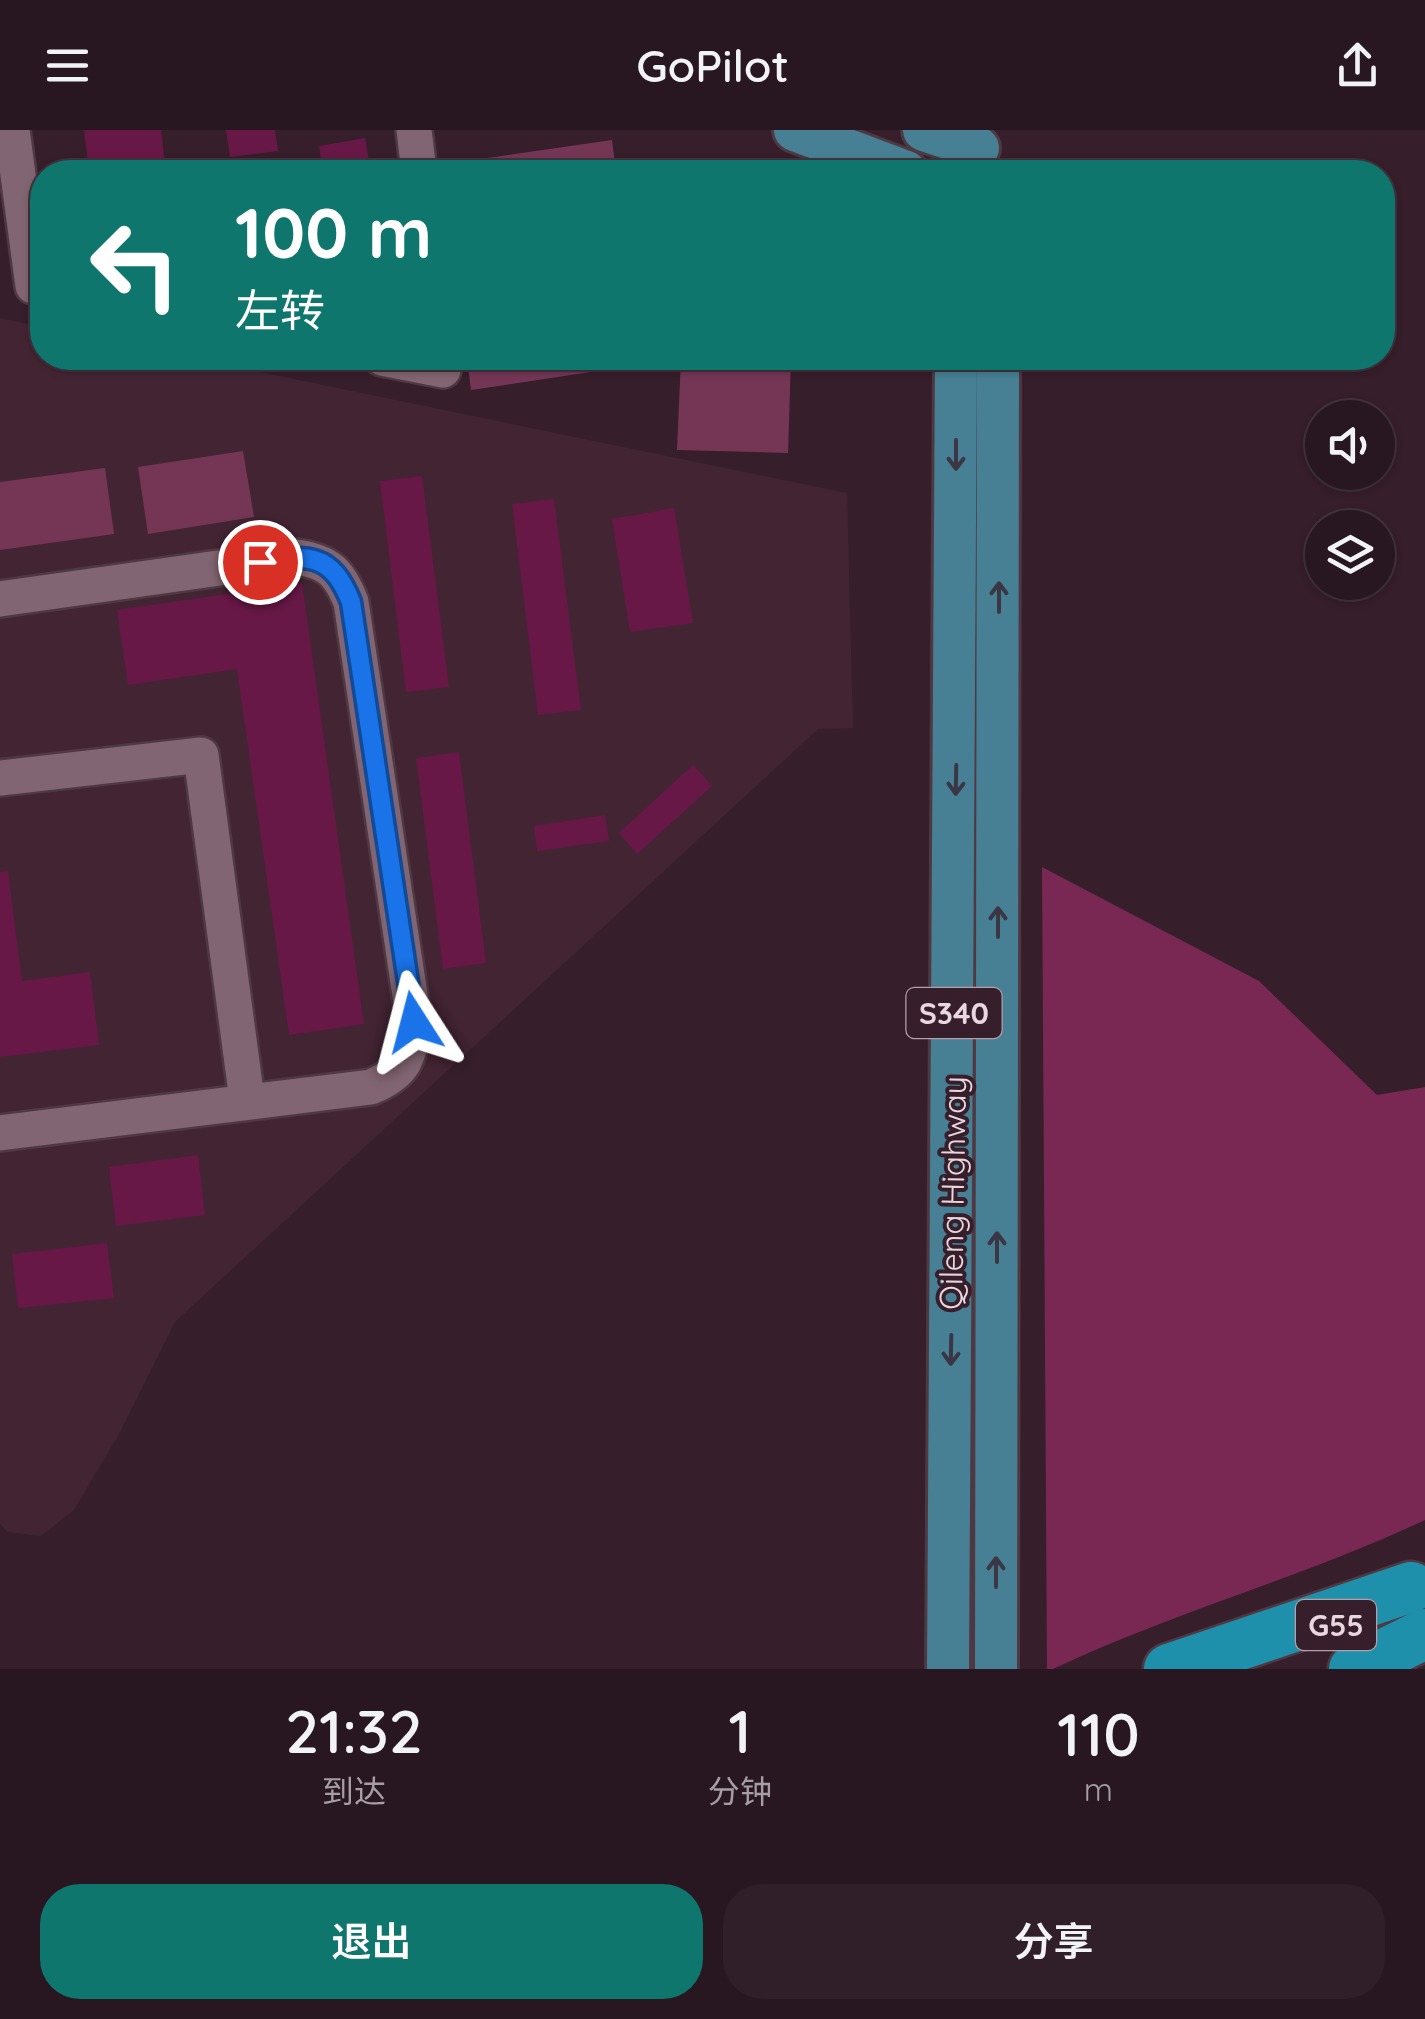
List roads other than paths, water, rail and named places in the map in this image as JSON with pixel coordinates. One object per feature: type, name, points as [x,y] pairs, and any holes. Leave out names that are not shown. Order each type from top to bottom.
[{"type":"highway","points":[[1170,1669],[1418,1584]]},
{"type":"highway","name":"G55","points":[[1246,1669],[1418,1584]]},
{"type":"highway","name":"G55","points":[[1354,1669],[1425,1634]]},
{"type":"main road","points":[[924,130],[976,156]]},
{"type":"main road","points":[[830,149],[866,160]]},
{"type":"main road","name":"Qileng Highway","points":[[948,1669],[966,370]]},
{"type":"main road","name":"Qileng Highway","points":[[966,370],[996,1669]]},
{"type":"lane","points":[[12,130],[25,284]]},
{"type":"lane","points":[[414,130],[418,160]]},
{"type":"lane","points":[[0,599],[297,557],[321,561],[340,575],[351,602],[414,1022],[409,1054],[395,1076],[371,1087],[0,1133]]},
{"type":"lane","points":[[0,778],[202,755],[247,1100]]}]
